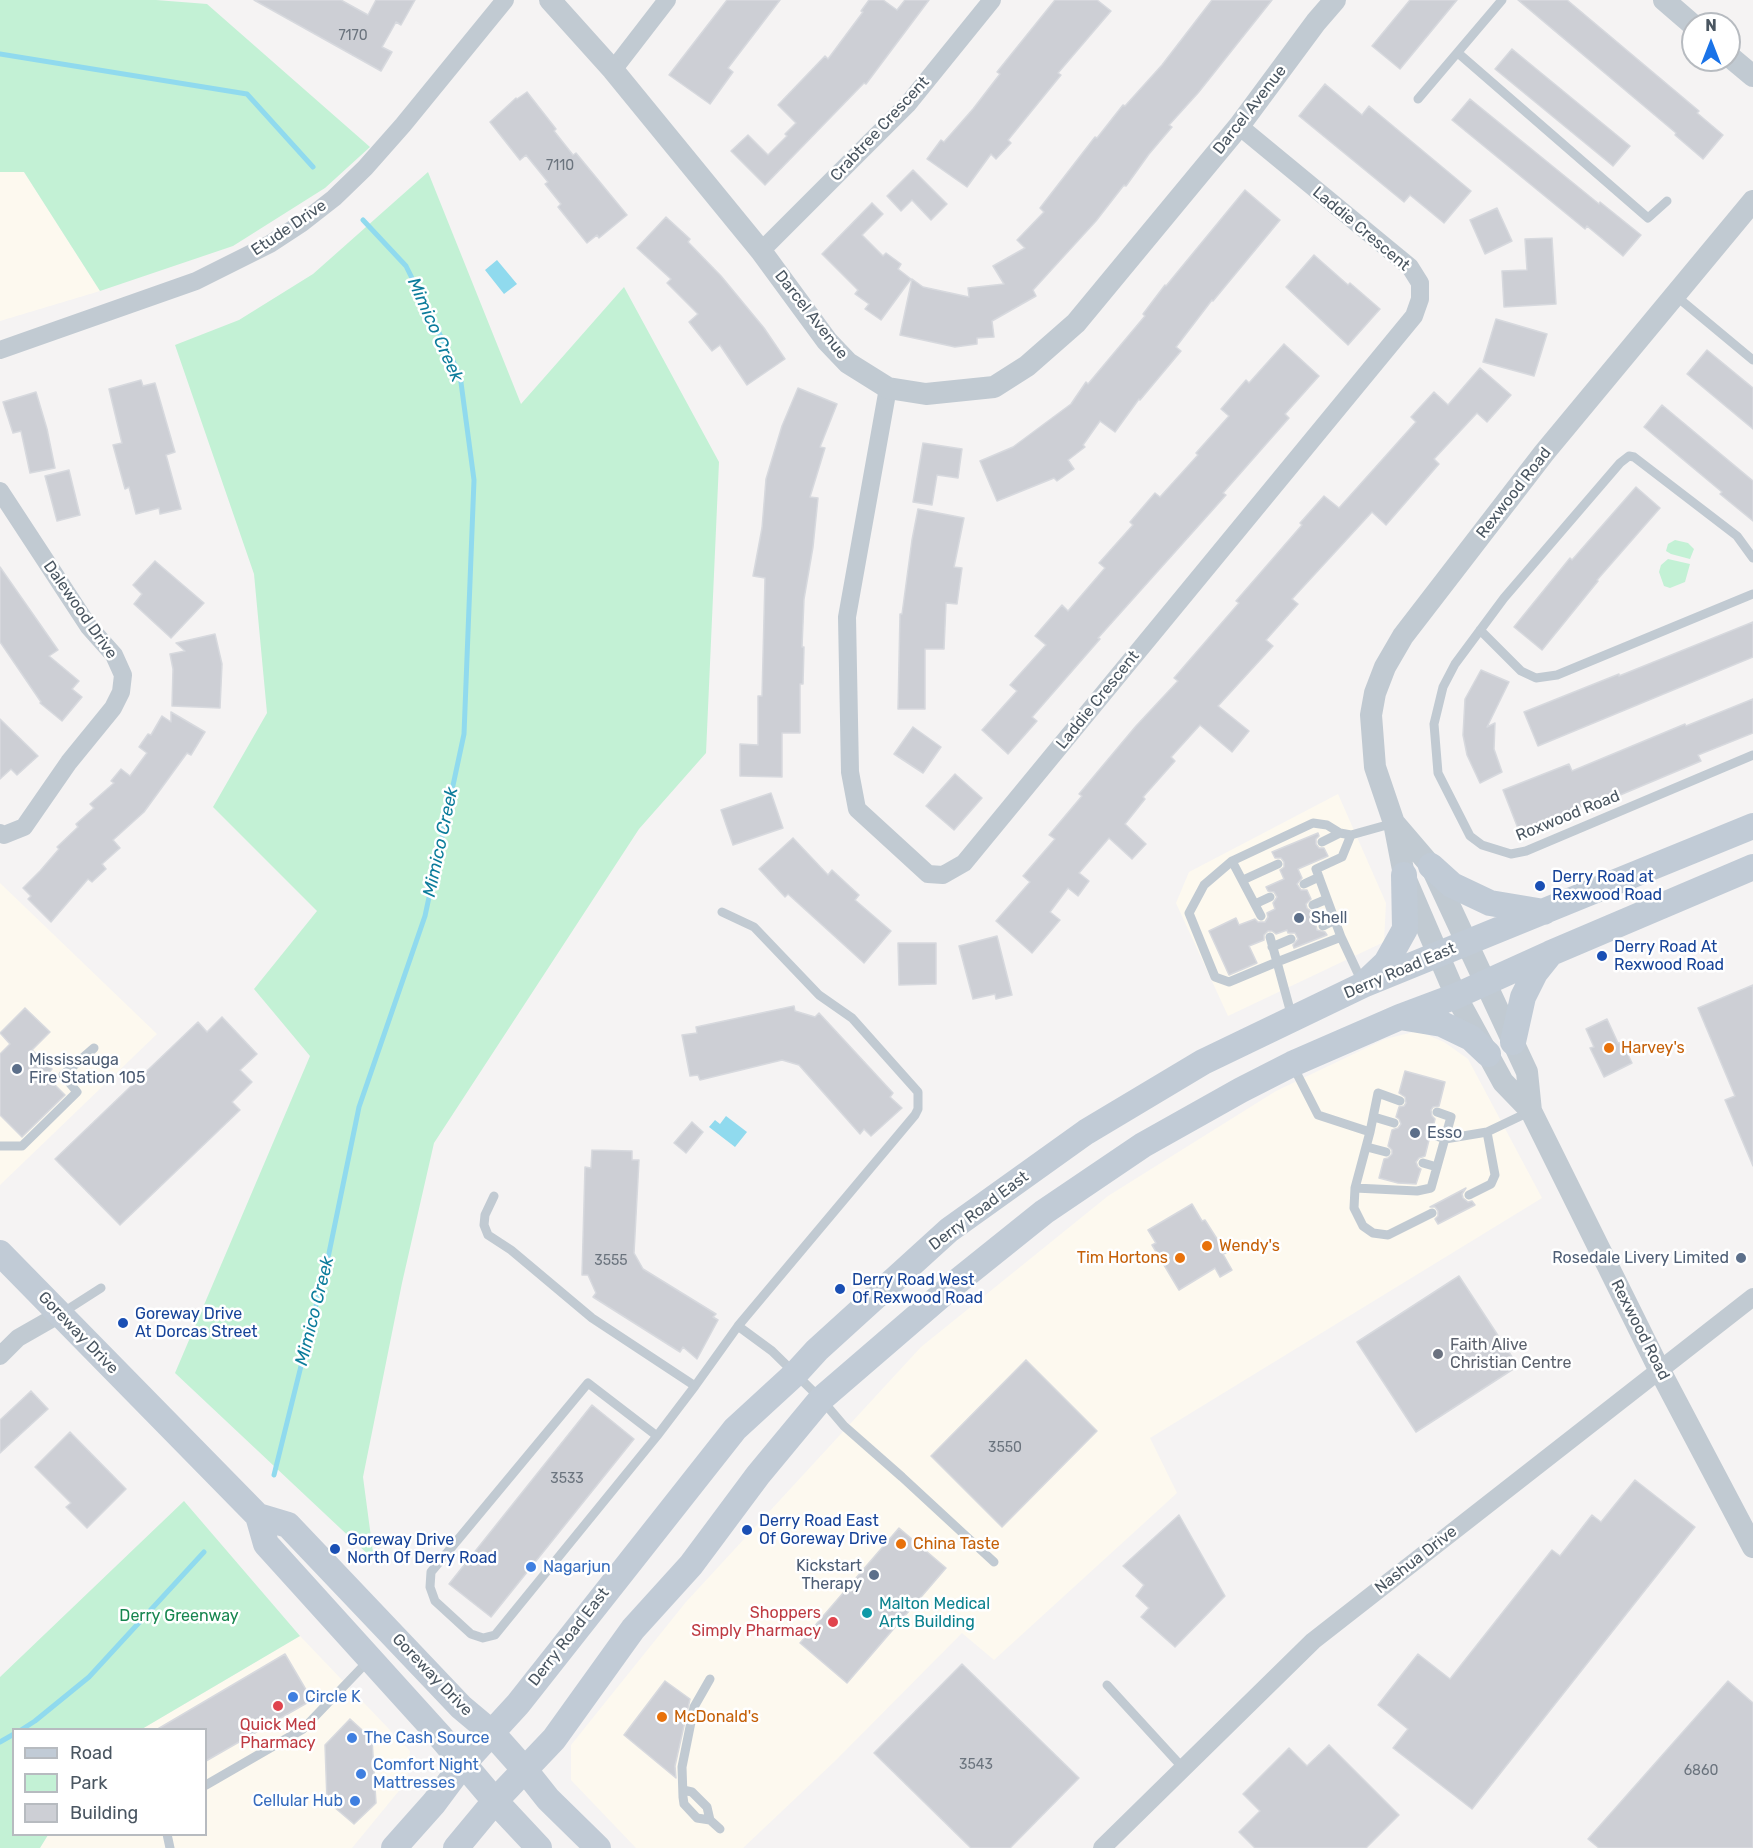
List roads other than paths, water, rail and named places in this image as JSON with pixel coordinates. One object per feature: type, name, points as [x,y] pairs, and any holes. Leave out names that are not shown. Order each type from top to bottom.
[{"type":"main road","name":"Derry Road East","points":[[394,1848],[434,1803],[463,1764],[518,1704],[735,1429],[796,1373],[817,1350],[958,1223],[1086,1132],[1203,1062],[1364,985],[1753,826]]},
{"type":"main road","points":[[1431,866],[1452,885],[1490,903],[1544,912]]},
{"type":"main road","points":[[456,1848],[495,1801],[554,1739],[633,1629],[691,1565],[758,1475],[821,1399],[958,1281],[1044,1212],[1143,1145],[1292,1064],[1400,1017],[1456,996],[1753,867]]},
{"type":"main road","points":[[1364,985],[1386,963],[1405,929],[1404,874]]},
{"type":"main road","points":[[1513,1042],[1523,997],[1535,973],[1551,953]]},
{"type":"main road","points":[[1400,1017],[1442,1024],[1471,1038],[1488,1054]]},
{"type":"main road","name":"Goreway Drive","points":[[0,1253],[258,1516],[266,1544],[539,1848]]},
{"type":"main road","name":"Goreway Drive","points":[[258,1516],[288,1525],[461,1707],[492,1733],[548,1800],[598,1848]]},
{"type":"street","name":"Etude Drive","points":[[0,350],[196,280],[270,244],[302,224],[334,198],[365,168],[505,0]]},
{"type":"street","name":"Darcel Avenue","points":[[550,0],[613,70],[761,251],[827,341],[848,363],[888,388],[926,394],[994,387],[1027,366],[1076,323],[1239,126],[1335,0]]},
{"type":"street","points":[[613,70],[666,0]]},
{"type":"street","name":"Crabtree Crescent","points":[[761,251],[907,105],[992,0]]},
{"type":"street","points":[[1664,0],[1681,15]]},
{"type":"street","points":[[1741,66],[1753,76]]},
{"type":"street","name":"Laddie Crescent","points":[[888,388],[847,617],[850,772],[857,809],[928,874],[943,875],[964,862],[1414,316],[1420,299],[1420,283],[1410,267],[1239,126]]},
{"type":"street","name":"Rexwood Road","points":[[1753,201],[1544,453],[1403,636],[1385,667],[1371,715],[1375,767],[1394,823],[1404,874],[1456,996],[1503,1082],[1531,1111],[1659,1369],[1753,1547]]},
{"type":"street","name":"Dalewood Drive","points":[[0,491],[89,627],[114,655],[123,675],[121,692],[112,708],[69,762],[24,827],[4,835],[0,833]]},
{"type":"street","name":"Rexwood Road","points":[[1394,823],[1431,866],[1527,1072],[1531,1111]]},
{"type":"street","name":"Nashua Drive","points":[[1101,1848],[1313,1641],[1753,1297]]},
{"type":"street","points":[[0,1356],[18,1338],[60,1314]]},
{"type":"lane","points":[[1418,99],[1502,0]]},
{"type":"lane","points":[[1458,53],[1648,218],[1667,201]]},
{"type":"lane","points":[[1676,296],[1753,360]]},
{"type":"lane","name":"Roxwood Road","points":[[1753,558],[1737,536],[1634,457],[1629,456],[1620,462],[1504,598],[1455,664],[1443,687],[1434,724],[1438,773],[1470,836],[1482,845],[1511,854],[1526,851],[1753,755]]},
{"type":"lane","points":[[1480,630],[1521,671],[1536,678],[1557,675],[1753,594]]},
{"type":"lane","points":[[1341,937],[1229,982],[1215,977],[1190,913],[1204,885],[1232,861],[1313,823],[1327,825],[1340,833],[1351,835],[1394,823]]},
{"type":"lane","points":[[1322,842],[1340,833]]},
{"type":"lane","points":[[1351,835],[1342,857],[1316,869],[1341,937],[1364,985]]},
{"type":"lane","points":[[1232,861],[1261,916]]},
{"type":"lane","points":[[1243,880],[1278,864]]},
{"type":"lane","points":[[1304,884],[1319,877]]},
{"type":"lane","points":[[1255,904],[1270,897]]},
{"type":"lane","points":[[1313,904],[1327,899]]},
{"type":"lane","points":[[657,1436],[588,1383],[430,1572],[430,1587],[435,1601],[471,1634],[483,1638],[495,1635],[657,1436],[738,1326],[918,1109],[918,1092],[914,1086],[852,1018],[819,995],[754,927],[722,912]]},
{"type":"lane","points":[[1323,926],[1335,921]]},
{"type":"lane","points":[[1291,939],[1271,942],[1292,1019]]},
{"type":"lane","points":[[0,1146],[22,1146],[77,1092],[63,1076],[94,1047]]},
{"type":"lane","points":[[1292,1064],[1318,1115],[1370,1132]]},
{"type":"lane","points":[[1401,1101],[1378,1094],[1367,1147],[1354,1188],[1354,1208],[1364,1226],[1373,1233],[1388,1235],[1432,1213]]},
{"type":"lane","points":[[1431,1134],[1445,1138],[1487,1132],[1531,1111]]},
{"type":"lane","points":[[1354,1188],[1417,1191],[1431,1188],[1451,1117],[1437,1112]]},
{"type":"lane","points":[[1374,1118],[1394,1124]]},
{"type":"lane","points":[[1469,1195],[1491,1184],[1495,1175],[1487,1132]]},
{"type":"lane","points":[[1367,1147],[1386,1152]]},
{"type":"lane","points":[[1423,1163],[1437,1167]]},
{"type":"lane","points":[[494,1196],[484,1215],[484,1225],[488,1235],[511,1250],[592,1318],[694,1386]]},
{"type":"lane","points":[[60,1314],[101,1288]]},
{"type":"lane","points":[[738,1326],[772,1351],[796,1373],[844,1426],[994,1562]]},
{"type":"lane","points":[[207,1784],[303,1729],[369,1660]]},
{"type":"lane","points":[[710,1679],[694,1707],[682,1767],[683,1790],[684,1804],[697,1818],[710,1821],[720,1829]]},
{"type":"lane","points":[[1107,1685],[1183,1768]]},
{"type":"lane","points":[[683,1790],[692,1792],[707,1807],[710,1821]]},
{"type":"water","points":[[497,260],[517,284],[504,294],[485,270]]},
{"type":"water","points":[[726,1116],[747,1132],[735,1147],[709,1127],[715,1120],[720,1124]]},
{"type":"waterway","name":"Mimico Creek","points":[[0,54],[247,94],[313,167]]},
{"type":"waterway","name":"Mimico Creek","points":[[274,1475],[329,1253],[359,1107],[425,916],[464,734],[474,480],[460,375],[406,266],[363,220]]},
{"type":"waterway","name":"Mimico Creek","points":[[24,1728],[89,1677],[204,1552]]},
{"type":"waterway","name":"Mimico Creek","points":[[0,1742],[12,1735]]},
{"type":"place","name":"Derry Road at Rexwood Road","points":[[1540,886]]},
{"type":"place","name":"Shell","points":[[1299,918]]},
{"type":"place","name":"Derry Road At Rexwood Road","points":[[1602,956]]},
{"type":"place","name":"Harvey's","points":[[1609,1048]]},
{"type":"place","name":"Mississauga Fire Station 105","points":[[17,1069]]},
{"type":"place","name":"Esso","points":[[1415,1133]]},
{"type":"place","name":"Wendy's","points":[[1207,1246]]},
{"type":"place","name":"Tim Hortons","points":[[1180,1258]]},
{"type":"place","name":"Rosedale Livery Limited","points":[[1741,1258]]},
{"type":"place","name":"Derry Road West Of Rexwood Road","points":[[840,1289]]},
{"type":"place","name":"Goreway Drive At Dorcas Street","points":[[123,1323]]},
{"type":"place","name":"Faith Alive Christian Centre","points":[[1438,1354]]},
{"type":"place","name":"Derry Road East Of Goreway Drive","points":[[747,1530]]},
{"type":"place","name":"China Taste","points":[[901,1544]]},
{"type":"place","name":"Goreway Drive North Of Derry Road","points":[[335,1549]]},
{"type":"place","name":"Nagarjun","points":[[531,1567]]},
{"type":"place","name":"Kickstart Therapy","points":[[874,1575]]},
{"type":"place","name":"Malton Medical Arts Building","points":[[867,1613]]},
{"type":"place","name":"Shoppers Simply Pharmacy","points":[[833,1622]]},
{"type":"place","name":"Circle K","points":[[293,1697]]},
{"type":"place","name":"Quick Med Pharmacy","points":[[278,1706]]},
{"type":"place","name":"McDonald's","points":[[662,1717]]},
{"type":"place","name":"The Cash Source","points":[[352,1738]]},
{"type":"place","name":"Comfort Night Mattresses","points":[[361,1774]]},
{"type":"place","name":"Cellular Hub","points":[[355,1801]]},
{"type":"park label","name":"Derry Greenway","points":[[179,1616]]}]
